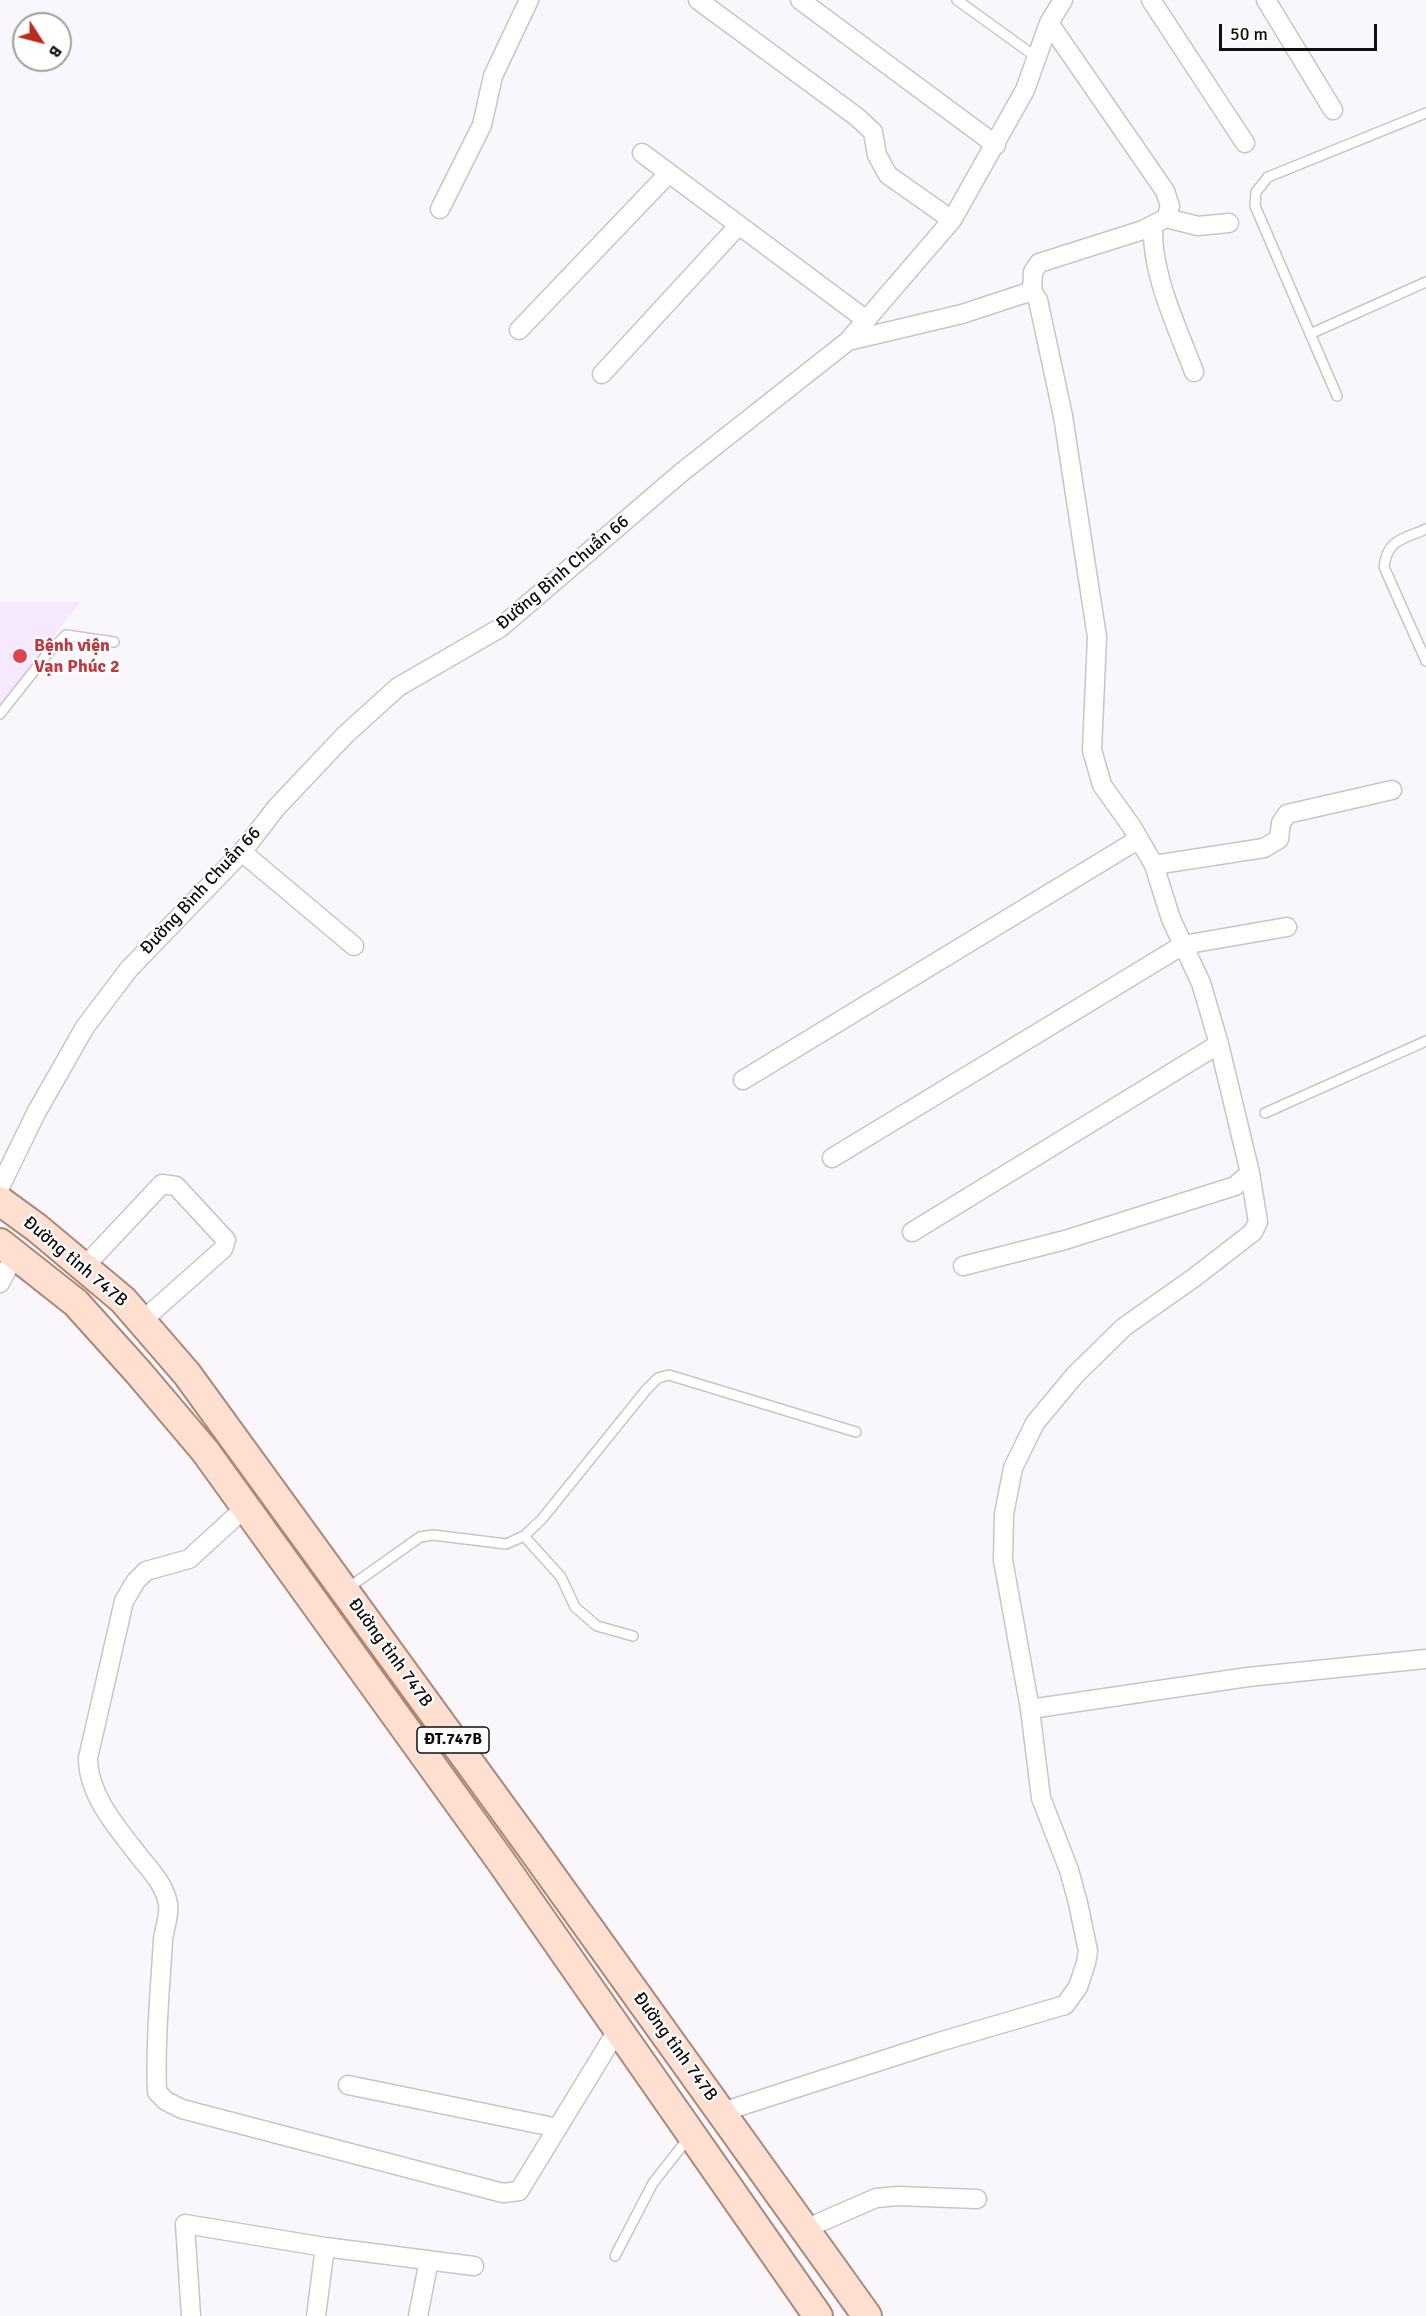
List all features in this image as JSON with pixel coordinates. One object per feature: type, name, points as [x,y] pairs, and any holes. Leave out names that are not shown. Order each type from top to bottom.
[{"type":"main road","name":"Đường tỉnh 747B","points":[[0,1201],[38,1228],[123,1300],[188,1374],[867,2316]]},
{"type":"main road","name":"Đường tỉnh 747B","points":[[8,1248],[84,1311],[205,1451],[469,1817],[818,2316]]},
{"type":"main road","points":[[469,1817],[496,1799]]},
{"type":"street","points":[[440,209],[482,125],[493,76],[529,0]]},
{"type":"street","points":[[699,0],[856,117],[873,132],[878,155],[888,175],[952,220]]},
{"type":"street","points":[[800,0],[996,145]]},
{"type":"street","name":"Đường Bình Chuẩn 66","points":[[0,1187],[36,1113],[85,1027],[129,969],[242,852],[276,808],[338,743],[398,687],[500,628],[682,472],[848,340],[952,220],[1025,90],[1049,23],[1063,0]]},
{"type":"street","points":[[1151,0],[1245,143]]},
{"type":"street","points":[[1266,0],[1334,110]]},
{"type":"street","points":[[1049,23],[1165,190],[1170,206],[1152,238],[1159,274],[1194,372]]},
{"type":"street","points":[[642,153],[866,319]]},
{"type":"street","points":[[519,330],[669,173]]},
{"type":"street","points":[[722,2112],[939,2042],[1065,2005],[1074,1995],[1086,1963],[1086,1937],[1069,1870],[1041,1798],[1030,1709],[1003,1560],[1004,1514],[1012,1468],[1035,1423],[1075,1375],[1124,1327],[1253,1232],[1258,1222],[1250,1173],[1219,1044],[1200,983],[1171,919],[1154,865],[1102,785],[1092,750],[1097,637],[1063,416],[1038,300],[1032,291],[1033,272],[1039,263],[1143,230],[1159,222],[1198,226],[1229,223]]},
{"type":"street","points":[[602,374],[739,225]]},
{"type":"street","points":[[848,340],[962,314],[1032,291]]},
{"type":"street","points":[[1154,865],[1264,848],[1279,838],[1281,823],[1287,814],[1392,790]]},
{"type":"street","points":[[744,1080],[1139,839]]},
{"type":"street","points":[[242,852],[354,946]]},
{"type":"street","points":[[832,1158],[1183,945],[1287,927]]},
{"type":"street","points":[[912,1232],[1219,1044]]},
{"type":"street","points":[[963,1266],[1065,1240],[1235,1186],[1250,1173]]},
{"type":"street","points":[[84,1267],[162,1184],[176,1186],[226,1240],[223,1249],[142,1321]]},
{"type":"street","points":[[0,1283],[8,1248]]},
{"type":"street","points":[[246,1507],[189,1559],[146,1571],[136,1581],[124,1601],[88,1758],[88,1771],[94,1791],[130,1845],[161,1884],[169,1906],[163,1941],[156,2063],[157,2092],[166,2101],[182,2109],[503,2193],[519,2191],[618,2029]]},
{"type":"street","points":[[1030,1709],[1248,1677],[1426,1659]]},
{"type":"street","points":[[348,2085],[558,2128]]},
{"type":"street","points":[[805,2229],[876,2198],[898,2196],[977,2199]]},
{"type":"street","points":[[191,2316],[185,2224],[325,2247],[474,2266]]},
{"type":"street","points":[[316,2316],[325,2247]]},
{"type":"street","points":[[418,2316],[429,2260]]},
{"type":"lane","points":[[957,0],[1036,57]]},
{"type":"lane","points":[[1337,396],[1255,206],[1258,186],[1268,177],[1426,113]]},
{"type":"lane","points":[[1310,334],[1426,282]]},
{"type":"lane","points":[[1426,529],[1393,543],[1386,555],[1384,567],[1426,661]]},
{"type":"lane","points":[[0,714],[48,653],[66,635],[114,642]]},
{"type":"lane","points":[[1265,1113],[1426,1041]]},
{"type":"lane","points":[[345,1590],[420,1537],[433,1535],[506,1544],[524,1536],[542,1519],[658,1378],[669,1375],[855,1432]]},
{"type":"lane","points":[[524,1536],[561,1577],[575,1607],[597,1626],[633,1636]]},
{"type":"lane","points":[[615,2256],[653,2182],[691,2134]]},
{"type":"shaded area","name":"Bệnh viện Vạn Phúc 2","points":[[0,602],[80,602],[0,709]]},
{"type":"place","name":"Bệnh viện Vạn Phúc 2","points":[[20,656]]}]
